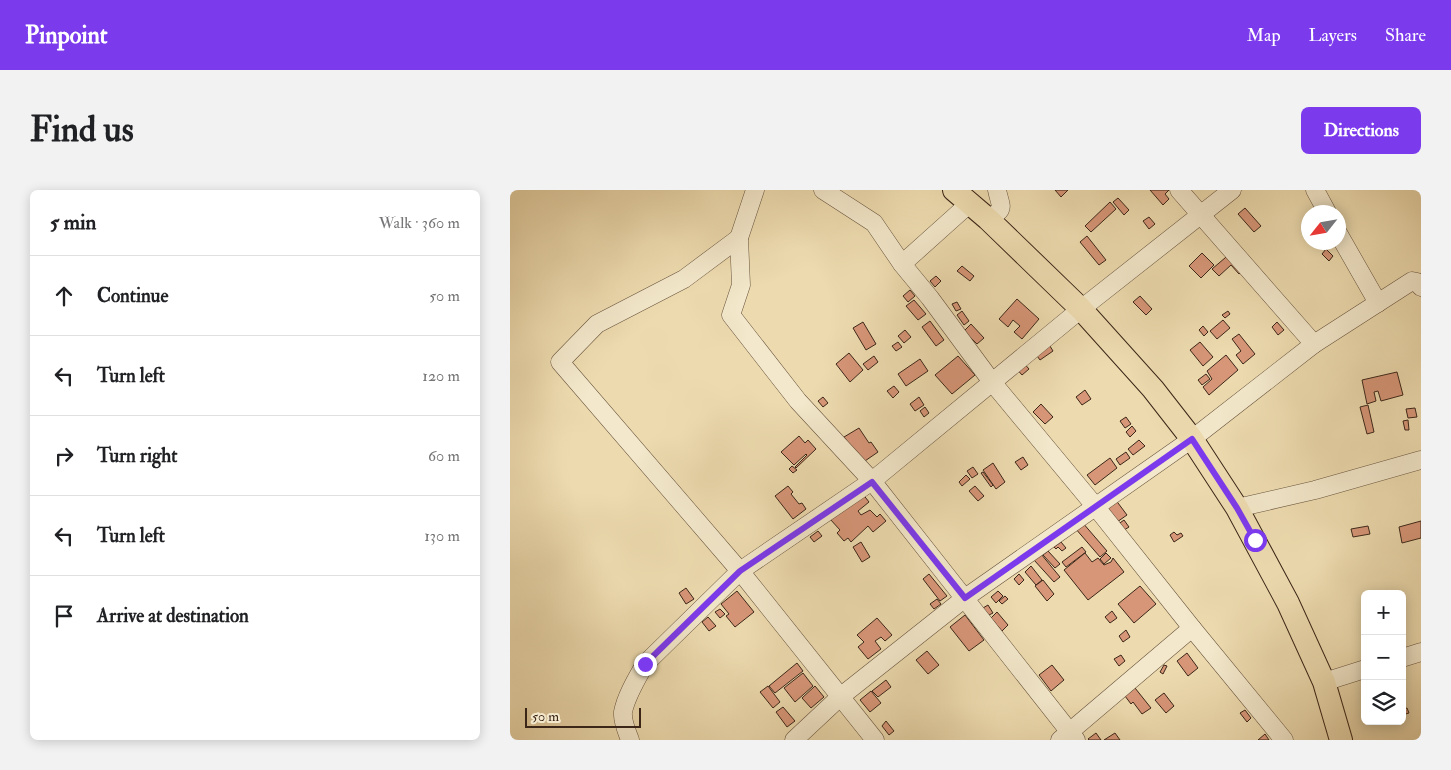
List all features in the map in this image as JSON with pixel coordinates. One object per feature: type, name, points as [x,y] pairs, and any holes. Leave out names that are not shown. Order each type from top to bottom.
[{"type":"main road","points":[[962,197],[1081,309],[1153,390],[1192,439],[1237,508],[1288,603],[1324,682],[1341,740]]},
{"type":"street","points":[[755,190],[739,238],[741,285],[731,316],[798,401],[872,482],[965,598],[1069,737],[1192,628]]},
{"type":"street","points":[[823,190],[874,223],[902,264],[930,298],[992,382],[1284,740]]},
{"type":"street","points":[[988,220],[1002,208],[998,190]]},
{"type":"street","points":[[1179,190],[1314,344]]},
{"type":"street","points":[[630,740],[625,727],[623,713],[634,682],[645,664],[740,571],[872,482],[1081,309],[1232,190]]},
{"type":"street","points":[[1314,190],[1323,205]]},
{"type":"street","points":[[902,264],[962,197]]},
{"type":"street","points":[[739,238],[684,279],[597,324],[560,362],[740,571],[875,740]]},
{"type":"street","points":[[1346,247],[1378,303]]},
{"type":"street","points":[[794,740],[840,697],[965,598],[1192,439],[1314,344],[1412,281],[1417,282],[1421,286]]},
{"type":"street","points":[[1237,508],[1314,490],[1421,460]]},
{"type":"street","points":[[1406,657],[1421,652]]},
{"type":"street","points":[[1324,682],[1361,671]]},
{"type":"building","points":[[1055,190],[1068,190],[1061,197]]},
{"type":"building","points":[[1150,190],[1169,190],[1165,194],[1169,199],[1163,205]]},
{"type":"building","points":[[1118,198],[1129,210],[1124,215],[1113,202]]},
{"type":"building","points":[[1110,202],[1116,209],[1091,232],[1085,226]]},
{"type":"building","points":[[1245,208],[1261,226],[1254,232],[1238,214]]},
{"type":"building","points":[[1149,217],[1155,224],[1149,229],[1143,221]]},
{"type":"building","points":[[1087,236],[1106,260],[1099,265],[1080,242]]},
{"type":"building","points":[[1327,250],[1333,256],[1329,261],[1322,254]]},
{"type":"building","points":[[1232,252],[1246,268],[1239,274],[1231,265],[1219,276],[1212,269]]},
{"type":"building","points":[[1202,253],[1214,265],[1201,278],[1189,266]]},
{"type":"building","points":[[962,266],[974,276],[970,281],[957,271]]},
{"type":"building","points":[[936,276],[941,281],[935,287],[930,281]]},
{"type":"building","points":[[910,290],[915,296],[908,302],[903,296]]},
{"type":"building","points":[[1140,296],[1152,309],[1146,315],[1133,302]]},
{"type":"building","points":[[1017,299],[1039,319],[1022,339],[1014,332],[1020,326],[1013,320],[1008,327],[999,319]]},
{"type":"building","points":[[914,300],[926,314],[918,320],[906,306]]},
{"type":"building","points":[[957,302],[961,309],[956,311],[952,304]]},
{"type":"building","points":[[962,311],[969,321],[964,325],[957,315]]},
{"type":"building","points":[[1228,311],[1230,314],[1225,318],[1222,315]]},
{"type":"building","points":[[1223,320],[1230,328],[1217,339],[1210,331]]},
{"type":"building","points":[[930,321],[944,340],[936,346],[922,327]]},
{"type":"building","points":[[863,322],[876,344],[866,350],[853,328]]},
{"type":"building","points":[[1277,322],[1284,330],[1278,335],[1272,327]]},
{"type":"building","points":[[971,324],[984,338],[977,344],[964,331]]},
{"type":"building","points":[[1203,326],[1208,332],[1204,336],[1199,330]]},
{"type":"building","points":[[905,330],[911,337],[904,343],[898,336]]},
{"type":"building","points":[[1239,334],[1255,354],[1243,364],[1236,355],[1241,351],[1232,339]]},
{"type":"building","points":[[898,342],[902,347],[896,351],[892,346]]},
{"type":"building","points":[[1200,342],[1213,357],[1203,366],[1190,350]]},
{"type":"building","points":[[1048,343],[1053,351],[1040,360],[1035,353]]},
{"type":"building","points":[[849,353],[863,370],[850,382],[836,364]]},
{"type":"building","points":[[1226,355],[1238,370],[1209,395],[1203,387],[1212,379],[1207,371]]},
{"type":"building","points":[[874,356],[878,362],[868,370],[863,364]]},
{"type":"building","points":[[958,356],[975,375],[952,394],[935,375]]},
{"type":"building","points":[[920,359],[928,371],[906,386],[898,374]]},
{"type":"building","points":[[1022,361],[1029,369],[1022,375],[1015,367]]},
{"type":"building","points":[[1397,372],[1403,395],[1381,401],[1378,391],[1374,392],[1376,401],[1367,404],[1362,380]]},
{"type":"building","points":[[1206,374],[1210,379],[1202,385],[1198,380]]},
{"type":"building","points":[[894,386],[899,392],[893,398],[887,391]]},
{"type":"building","points":[[1085,390],[1091,399],[1082,405],[1076,397]]},
{"type":"building","points":[[823,397],[828,403],[823,407],[818,401]]},
{"type":"building","points":[[919,397],[924,405],[915,411],[910,404]]},
{"type":"building","points":[[1041,404],[1053,417],[1045,424],[1033,412]]},
{"type":"building","points":[[1368,405],[1374,432],[1367,434],[1360,407]]},
{"type":"building","points":[[925,407],[929,413],[924,417],[920,411]]},
{"type":"building","points":[[1415,408],[1417,417],[1408,418],[1406,409]]},
{"type":"building","points":[[1126,417],[1131,424],[1125,428],[1120,421]]},
{"type":"building","points":[[1408,420],[1409,430],[1405,430],[1403,421]]},
{"type":"building","points":[[1132,426],[1136,431],[1130,437],[1126,432]]},
{"type":"building","points":[[859,428],[878,452],[862,463],[844,437]]},
{"type":"building","points":[[799,436],[805,443],[808,440],[816,449],[796,468],[807,455],[794,465],[781,452]]},
{"type":"building","points":[[1139,440],[1145,446],[1133,455],[1128,449]]},
{"type":"building","points":[[1126,452],[1130,458],[1120,465],[1116,459]]},
{"type":"building","points":[[1023,457],[1028,465],[1021,470],[1015,462]]},
{"type":"building","points":[[1110,458],[1117,468],[1095,485],[1087,475]]},
{"type":"building","points":[[993,463],[1005,482],[996,489],[983,470]]},
{"type":"building","points":[[792,466],[797,470],[793,473],[789,469]]},
{"type":"building","points":[[973,467],[978,474],[972,478],[967,471]]},
{"type":"building","points":[[983,472],[993,485],[991,487],[981,473]]},
{"type":"building","points":[[966,475],[970,479],[962,486],[959,482]]},
{"type":"building","points":[[788,486],[793,492],[791,494],[806,509],[793,519],[775,496]]},
{"type":"building","points":[[975,486],[984,496],[978,501],[969,491]]},
{"type":"building","points":[[862,493],[869,502],[858,511],[861,515],[870,510],[877,517],[880,514],[886,521],[873,532],[868,526],[851,542],[848,538],[844,541],[837,533],[840,530],[830,519]]},
{"type":"building","points":[[1115,499],[1127,515],[1117,522],[1105,506]]},
{"type":"building","points":[[1124,520],[1129,527],[1121,532],[1117,525]]},
{"type":"building","points":[[1421,521],[1421,538],[1402,543],[1399,527]]},
{"type":"building","points":[[1082,522],[1107,551],[1100,557],[1075,528]]},
{"type":"building","points":[[1368,526],[1370,534],[1353,537],[1351,529]]},
{"type":"building","points":[[818,531],[822,536],[814,542],[810,537]]},
{"type":"building","points":[[1174,532],[1177,535],[1181,533],[1183,536],[1174,542],[1170,535]]},
{"type":"building","points":[[861,542],[870,557],[862,562],[853,547]]},
{"type":"building","points":[[1061,542],[1066,548],[1062,551],[1058,547],[1056,549],[1054,547]]},
{"type":"building","points":[[1082,547],[1086,552],[1066,567],[1062,562]]},
{"type":"building","points":[[1048,551],[1060,564],[1055,568],[1043,555]]},
{"type":"building","points":[[1085,553],[1092,562],[1098,558],[1104,565],[1111,562],[1113,558],[1124,572],[1088,600],[1064,570]]},
{"type":"building","points":[[1106,553],[1111,558],[1104,564],[1100,559]]},
{"type":"building","points":[[1041,554],[1060,577],[1054,582],[1034,560]]},
{"type":"building","points":[[1031,566],[1042,580],[1036,585],[1025,572]]},
{"type":"building","points":[[929,574],[947,596],[940,601],[923,579]]},
{"type":"building","points":[[1019,574],[1024,580],[1019,585],[1014,579]]},
{"type":"building","points":[[1043,580],[1054,594],[1047,601],[1035,586]]},
{"type":"building","points":[[1140,586],[1156,604],[1134,623],[1118,604]]},
{"type":"building","points":[[686,588],[694,599],[686,604],[679,593]]},
{"type":"building","points":[[737,591],[754,612],[735,627],[726,616],[729,614],[721,604]]},
{"type":"building","points":[[998,591],[1003,596],[996,603],[991,597]]},
{"type":"building","points":[[1005,596],[1008,599],[1002,604],[999,601]]},
{"type":"building","points":[[937,599],[941,604],[934,609],[930,604]]},
{"type":"building","points":[[988,605],[993,613],[987,616],[983,608]]},
{"type":"building","points":[[720,609],[725,614],[720,618],[715,612]]},
{"type":"building","points":[[1112,611],[1117,618],[1110,623],[1105,617]]},
{"type":"building","points":[[997,612],[1008,625],[1002,631],[991,618]]},
{"type":"building","points":[[965,615],[984,640],[969,651],[950,627]]},
{"type":"building","points":[[708,617],[716,626],[709,631],[702,622]]},
{"type":"building","points":[[877,618],[892,635],[885,641],[881,637],[875,641],[881,649],[868,659],[858,647],[864,642],[857,635]]},
{"type":"building","points":[[1126,630],[1130,637],[1123,642],[1119,636]]},
{"type":"building","points":[[927,651],[939,665],[928,674],[916,660]]},
{"type":"building","points":[[1187,653],[1198,668],[1188,676],[1177,661]]},
{"type":"building","points":[[1121,655],[1125,661],[1119,666],[1114,659]]},
{"type":"building","points":[[797,663],[803,671],[775,693],[769,686]]},
{"type":"building","points":[[1052,665],[1064,680],[1051,691],[1039,675]]},
{"type":"building","points":[[1164,665],[1167,666],[1163,674],[1160,672]]},
{"type":"building","points":[[803,673],[813,686],[795,702],[784,688]]},
{"type":"building","points":[[886,680],[891,687],[878,697],[872,691]]},
{"type":"building","points":[[768,686],[780,702],[773,708],[760,692]]},
{"type":"building","points":[[815,686],[824,697],[811,708],[802,698]]},
{"type":"building","points":[[1135,688],[1151,708],[1142,714],[1133,702],[1131,704],[1125,696]]},
{"type":"building","points":[[871,691],[881,703],[870,712],[860,700]]},
{"type":"building","points":[[1164,693],[1174,706],[1166,713],[1155,700]]},
{"type":"building","points":[[783,707],[795,721],[787,727],[776,712]]},
{"type":"building","points":[[1245,710],[1251,718],[1247,722],[1240,713]]},
{"type":"building","points":[[886,721],[894,731],[889,735],[882,726]]},
{"type":"building","points":[[1096,733],[1101,740],[1088,739]]},
{"type":"building","points":[[1115,733],[1120,740],[1104,740]]},
{"type":"building","points":[[1265,734],[1269,740],[1258,740]]},
{"type":"route","points":[[645,664],[740,571],[872,482],[965,598],[1192,439],[1237,508],[1255,540]]}]
